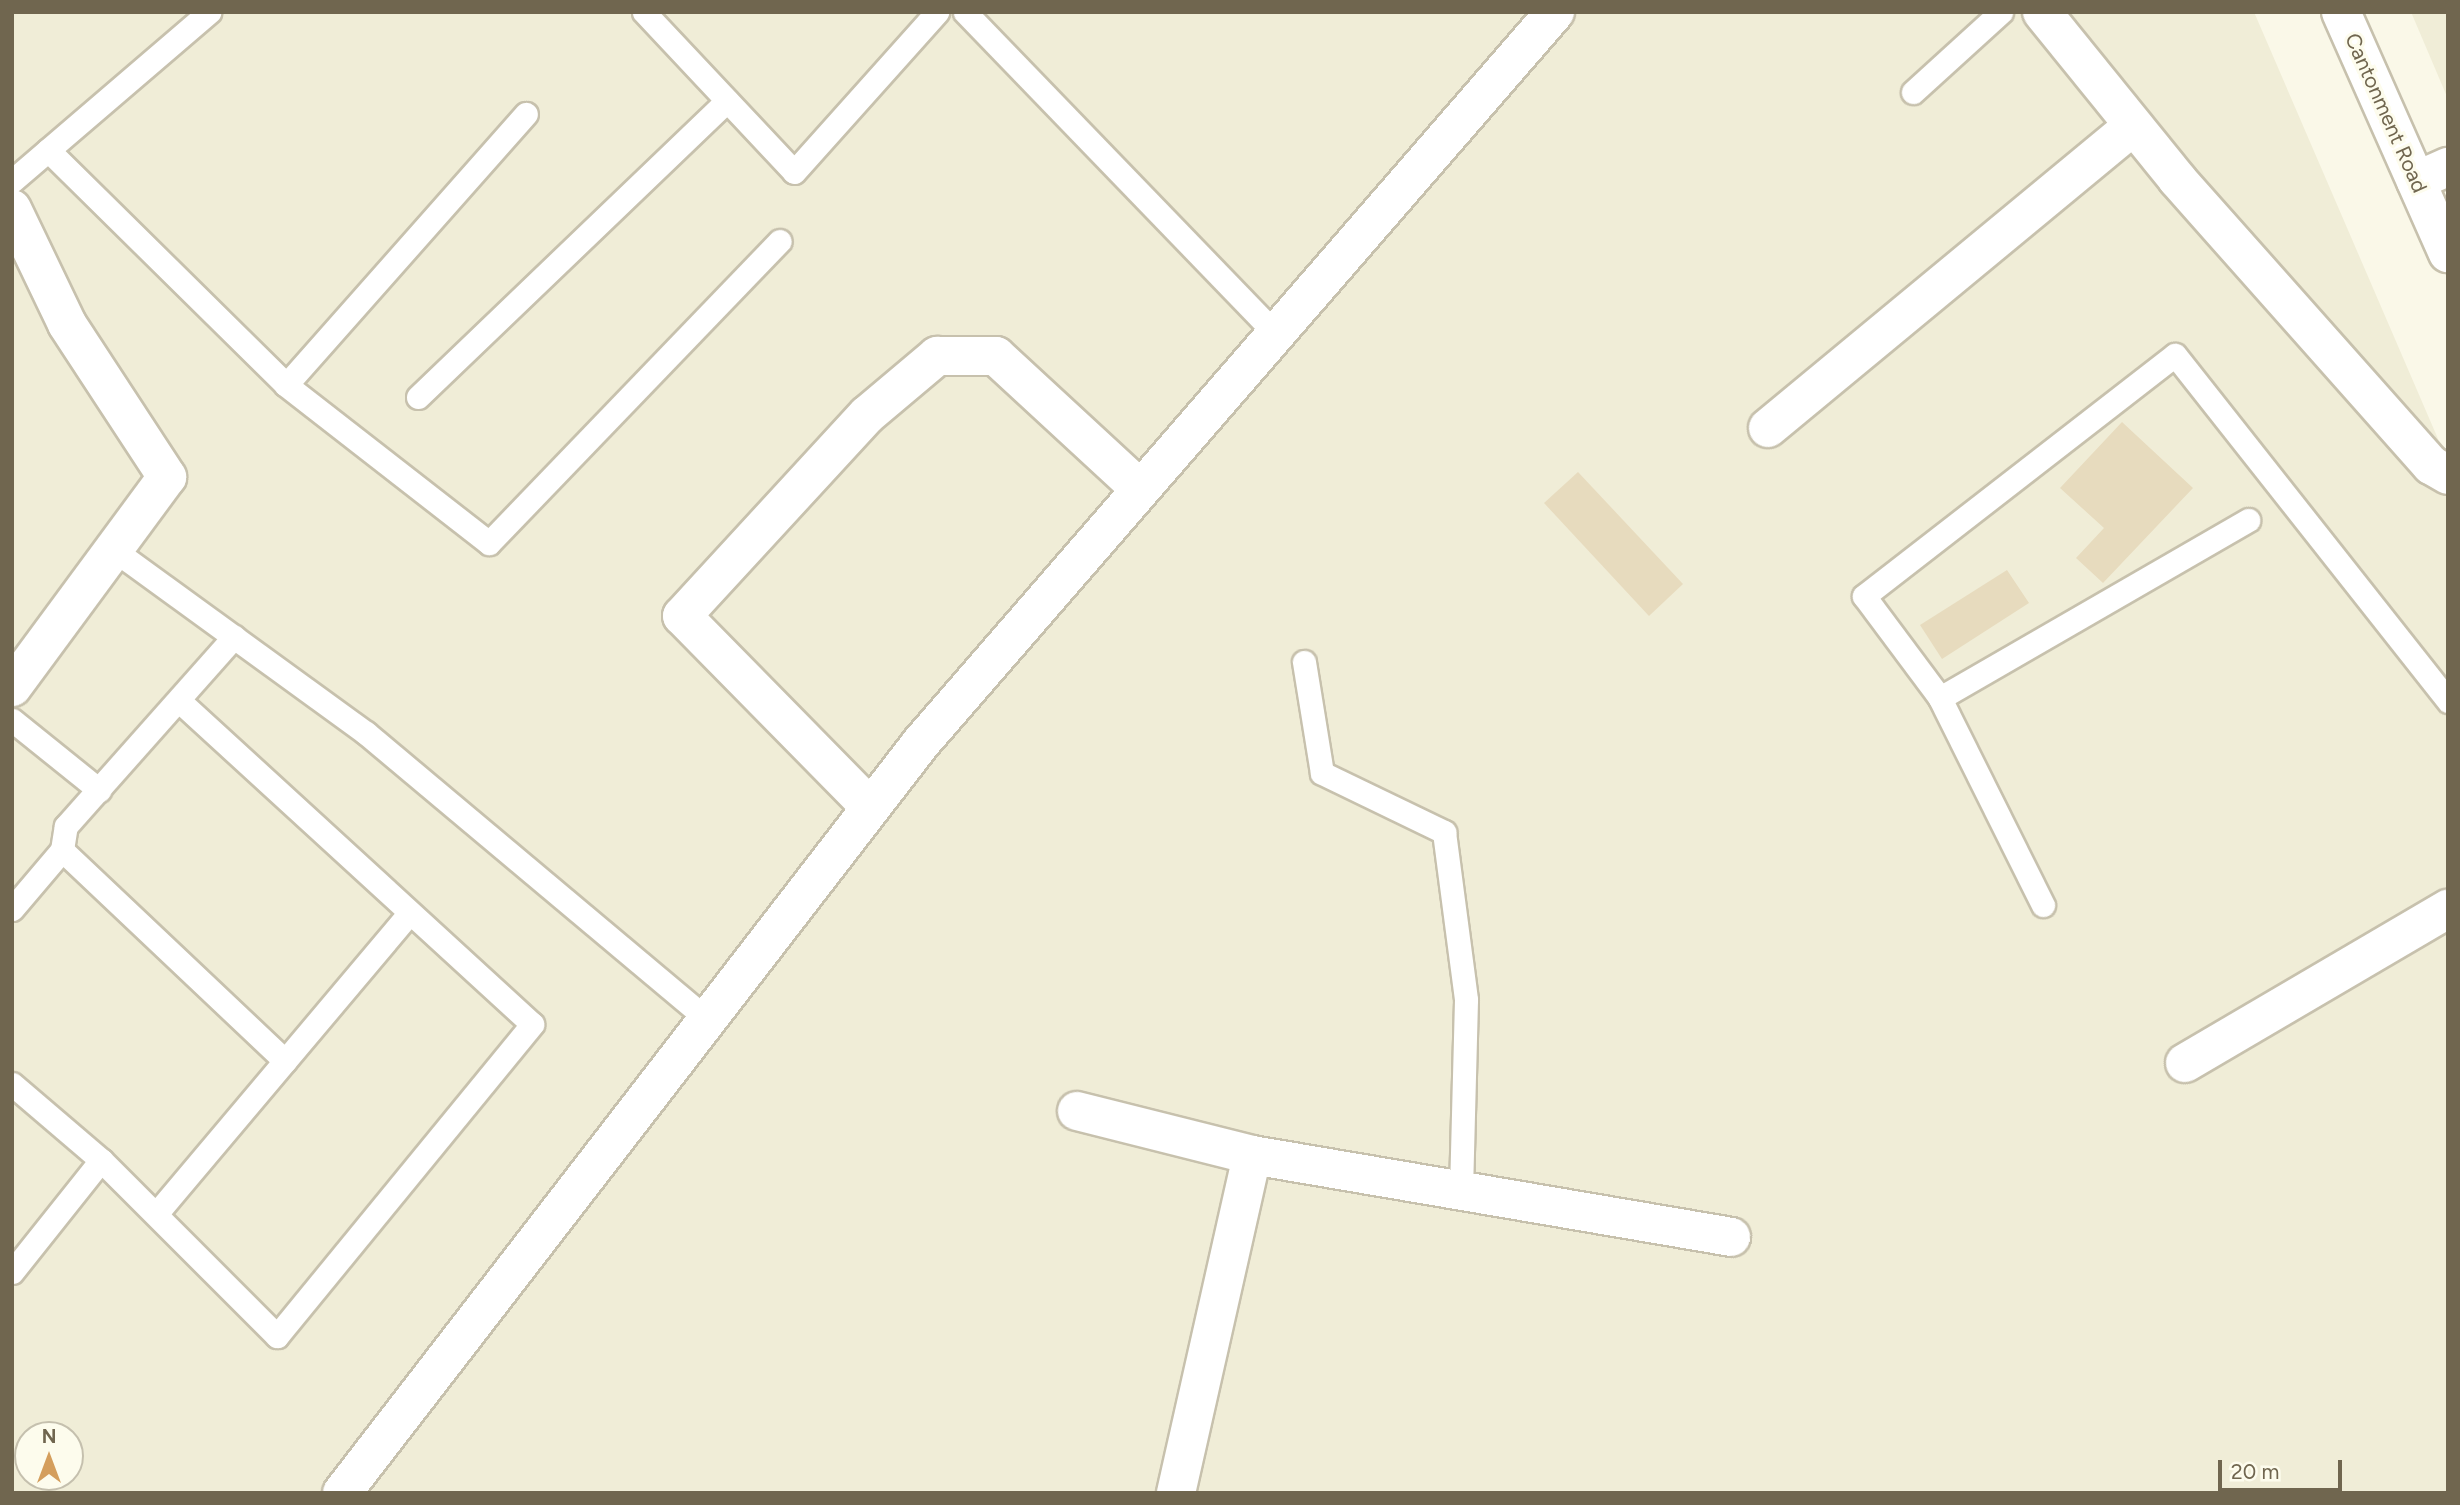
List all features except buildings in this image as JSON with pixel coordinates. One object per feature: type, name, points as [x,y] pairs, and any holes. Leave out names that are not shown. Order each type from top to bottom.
[{"type":"street","points":[[342,1493],[870,807],[1273,331],[1555,12]]},
{"type":"street","points":[[2042,12],[2133,126],[2431,465],[2448,475]]},
{"type":"street","name":"Cantonment Road","points":[[2341,12],[2432,174],[2448,253]]},
{"type":"street","points":[[1768,428],[2133,126]]},
{"type":"street","points":[[12,209],[67,324],[167,477],[12,687]]},
{"type":"street","points":[[870,807],[682,616],[867,415],[937,356],[996,356],[1139,488]]},
{"type":"street","points":[[2185,1063],[2448,909]]},
{"type":"street","points":[[1077,1111],[1252,1155],[1731,1237]]},
{"type":"street","points":[[1176,1493],[1252,1155]]},
{"type":"lane","points":[[12,180],[209,12]]},
{"type":"lane","points":[[644,12],[794,172],[937,12]]},
{"type":"lane","points":[[965,12],[1273,331]]},
{"type":"lane","points":[[1913,92],[2001,12]]},
{"type":"lane","points":[[418,397],[727,101]]},
{"type":"lane","points":[[286,385],[526,114]]},
{"type":"lane","points":[[47,150],[286,385],[489,543],[780,241]]},
{"type":"lane","points":[[2043,905],[1940,698],[1864,596],[2175,355],[2448,701]]},
{"type":"lane","points":[[1940,698],[2248,520]]},
{"type":"lane","points":[[114,550],[366,733],[706,1018]]},
{"type":"lane","points":[[12,909],[62,850],[66,826],[181,702],[234,637]]},
{"type":"lane","points":[[1304,662],[1322,773],[1444,832],[1466,1000],[1461,1190]]},
{"type":"lane","points":[[12,1084],[101,1160],[277,1336],[532,1024],[181,702]]},
{"type":"lane","points":[[12,720],[99,790]]},
{"type":"lane","points":[[62,850],[285,1061]]},
{"type":"lane","points":[[156,1214],[409,914]]},
{"type":"lane","points":[[12,1272],[101,1160]]},
{"type":"shaded area","points":[[12,12],[2254,12],[2448,462],[2448,1493],[12,1493]]},
{"type":"shaded area","points":[[2411,12],[2448,12],[2448,99]]}]
